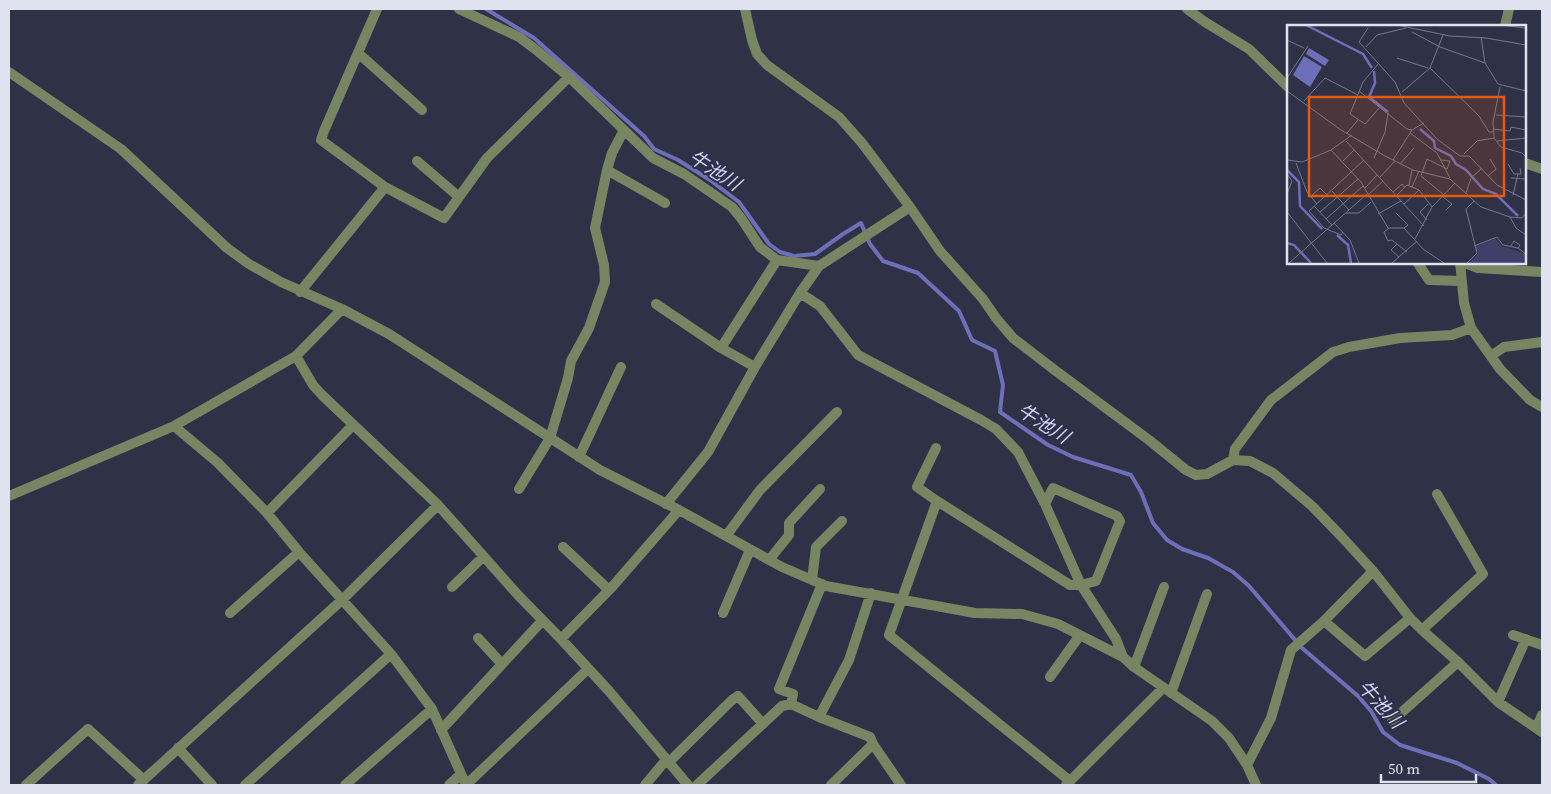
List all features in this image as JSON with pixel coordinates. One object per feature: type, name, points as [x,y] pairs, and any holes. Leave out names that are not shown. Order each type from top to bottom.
[{"type":"street","points":[[378,9],[321,140],[385,187],[444,218],[487,158],[570,77]]},
{"type":"street","points":[[459,9],[518,37],[570,77],[654,158],[684,174],[732,206],[760,247],[777,260],[819,266]]},
{"type":"street","points":[[745,9],[757,54],[767,65],[839,117],[862,143],[940,251],[983,299],[1013,338],[1135,429],[1186,470],[1196,475],[1207,474],[1233,460],[1250,462],[1273,473],[1312,506],[1372,571],[1410,618],[1498,702],[1539,730],[1542,714]]},
{"type":"street","points":[[1187,9],[1249,49],[1287,85]]},
{"type":"street","points":[[1506,25],[1509,9]]},
{"type":"street","points":[[358,54],[422,110]]},
{"type":"street","points":[[9,72],[121,149],[227,248],[249,264],[300,292],[342,309],[389,334],[600,470],[679,510],[769,560],[817,582],[975,613],[1022,614],[1058,624],[1123,657],[1134,667],[1212,721],[1229,738],[1247,765],[1256,785]]},
{"type":"street","points":[[519,489],[550,438],[568,378],[571,361],[589,328],[605,282],[604,265],[595,228],[612,153],[624,130]]},
{"type":"street","points":[[417,161],[459,197]]},
{"type":"street","points":[[1526,163],[1542,169]]},
{"type":"street","points":[[607,170],[665,202]]},
{"type":"street","points":[[300,292],[385,187]]},
{"type":"street","points":[[666,504],[708,452],[755,367],[800,293],[819,266],[910,207]]},
{"type":"street","points":[[721,348],[777,260]]},
{"type":"street","points":[[1418,264],[1429,280],[1461,281]]},
{"type":"street","points":[[1461,264],[1464,303],[1471,328],[1500,369],[1530,400],[1542,407]]},
{"type":"street","points":[[1467,264],[1478,268],[1542,272]]},
{"type":"street","points":[[800,293],[820,306],[858,355],[955,404],[996,429],[1018,452],[1045,504],[1081,585],[1116,639],[1123,657]]},
{"type":"street","points":[[656,304],[721,348],[755,367]]},
{"type":"street","points":[[9,496],[174,426],[296,356],[342,309]]},
{"type":"street","points":[[1233,460],[1235,450],[1271,400],[1333,352],[1349,346],[1400,338],[1452,335],[1471,328]]},
{"type":"street","points":[[1491,356],[1504,347],[1542,342]]},
{"type":"street","points":[[296,356],[313,385],[322,396],[438,505],[483,557],[609,691],[688,785]]},
{"type":"street","points":[[579,457],[621,367]]},
{"type":"street","points":[[726,536],[760,490],[837,412]]},
{"type":"street","points":[[267,513],[352,425]]},
{"type":"street","points":[[174,426],[218,462],[267,513],[299,552],[391,654],[432,709],[466,785],[588,668]]},
{"type":"street","points":[[936,448],[917,487],[1070,585],[1081,585],[1096,581],[1120,521],[1117,516],[1053,488],[1045,504]]},
{"type":"street","points":[[769,560],[789,535],[789,523],[820,489]]},
{"type":"street","points":[[1422,630],[1483,574],[1437,494]]},
{"type":"street","points":[[937,501],[889,635],[1068,783],[1167,690],[1207,594]]},
{"type":"street","points":[[26,785],[88,729],[141,783],[343,599],[438,505]]},
{"type":"street","points":[[561,639],[609,590],[679,510]]},
{"type":"street","points":[[791,704],[793,694],[779,688],[817,582],[816,547],[842,521]]},
{"type":"street","points":[[563,547],[609,590]]},
{"type":"street","points":[[723,613],[750,550]]},
{"type":"street","points":[[230,613],[299,552]]},
{"type":"street","points":[[452,587],[483,557]]},
{"type":"street","points":[[1247,765],[1271,718],[1291,650],[1324,621],[1372,571]]},
{"type":"street","points":[[1134,667],[1164,587]]},
{"type":"street","points":[[819,717],[849,660],[871,593]]},
{"type":"street","points":[[1324,621],[1365,656],[1410,618]]},
{"type":"street","points":[[441,730],[542,621]]},
{"type":"street","points":[[1050,677],[1080,635]]},
{"type":"street","points":[[1513,635],[1542,645]]},
{"type":"street","points":[[478,638],[502,664]]},
{"type":"street","points":[[1498,702],[1526,639]]},
{"type":"street","points":[[245,785],[391,654]]},
{"type":"street","points":[[1392,721],[1458,662]]},
{"type":"street","points":[[645,785],[738,696],[763,724]]},
{"type":"street","points":[[697,785],[782,706],[791,704],[870,738],[901,785]]},
{"type":"street","points":[[345,785],[432,709]]},
{"type":"street","points":[[831,785],[873,744]]},
{"type":"street","points":[[178,748],[212,785]]},
{"type":"street","points":[[449,785],[461,774]]},
{"type":"waterway","name":"牛池川","points":[[486,9],[534,38],[644,136],[654,149],[678,160],[710,180],[739,202],[769,244],[780,252],[794,256],[815,254],[861,223],[870,244],[883,261],[918,273],[959,311],[972,340],[995,351],[1003,385],[1000,412],[1048,445],[1073,457],[1131,475],[1141,492],[1153,523],[1167,540],[1182,549],[1208,558],[1233,572],[1249,586],[1302,648],[1358,696],[1371,711],[1383,732],[1400,745],[1457,763],[1489,779],[1496,785]]}]
